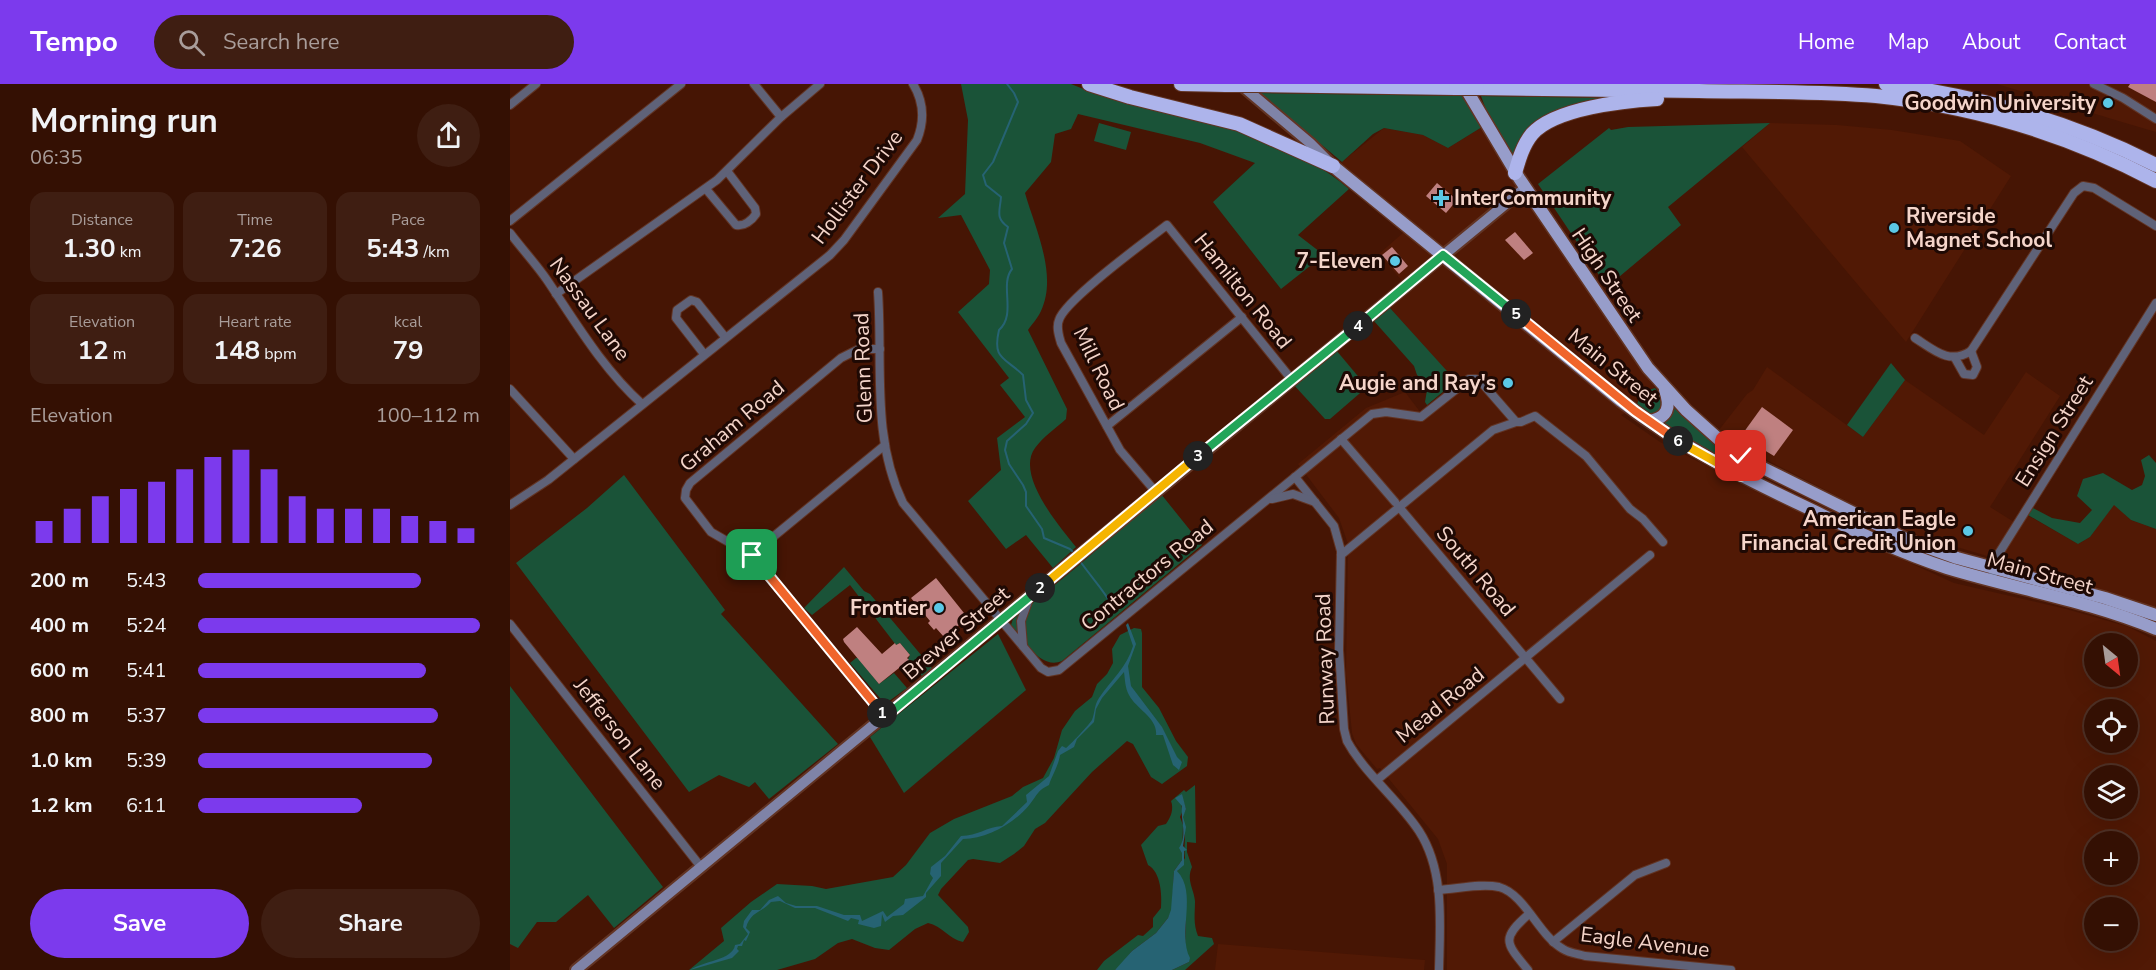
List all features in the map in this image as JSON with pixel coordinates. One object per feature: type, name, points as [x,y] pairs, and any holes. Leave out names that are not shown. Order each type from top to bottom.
[{"type":"highway","points":[[1089,84],[1130,97],[1239,124],[1333,166]]},
{"type":"highway","points":[[1181,84],[1851,94],[1950,108],[1997,119],[2054,136],[2111,159],[2156,181]]},
{"type":"highway","points":[[1886,84],[1957,95],[2020,111],[2097,138],[2156,165]]},
{"type":"highway","points":[[1515,173],[1531,136],[1555,118],[1621,102],[1688,96],[1710,91]]},
{"type":"main road","name":"Main Street","points":[[1233,85],[1310,143],[1333,166],[1649,421],[1694,450],[1741,476],[1908,547],[2156,629]]},
{"type":"main road","name":"High Street","points":[[1465,87],[1515,173],[1620,328],[1665,388],[1705,429],[1750,461]]},
{"type":"main road","name":"Brewer Street","points":[[576,970],[1525,188]]},
{"type":"main road","points":[[1649,421],[1661,418],[1667,411],[1669,403],[1665,388]]},
{"type":"main road","name":"Main Street","points":[[1750,461],[1908,547]]},
{"type":"main road","points":[[1741,476],[1750,461]]},
{"type":"main road","name":"Main Street","points":[[1993,574],[2105,598],[2156,615]]},
{"type":"street","points":[[510,105],[536,84]]},
{"type":"street","points":[[510,221],[681,84]]},
{"type":"street","points":[[754,84],[781,117]]},
{"type":"street","points":[[556,294],[706,189],[728,171],[781,117],[820,84]]},
{"type":"street","name":"Hollister Drive","points":[[510,505],[574,459],[837,249],[917,140],[922,122],[921,104],[913,84]]},
{"type":"street","points":[[2094,84],[2123,98],[2156,119]]},
{"type":"street","points":[[706,189],[736,225],[744,225],[756,213],[755,208],[728,171]]},
{"type":"street","points":[[1915,338],[1945,357],[1955,358],[1971,351],[2078,189],[2083,186],[2094,188],[2156,226]]},
{"type":"street","name":"Hamilton Road","points":[[1167,225],[1292,380]]},
{"type":"street","name":"Mill Road","points":[[1155,491],[1120,450],[1061,343],[1058,331],[1059,319],[1075,299],[1167,225]]},
{"type":"street","name":"Nassau Lane","points":[[510,233],[556,294],[577,327],[626,388],[642,404]]},
{"type":"street","name":"Glenn Road","points":[[878,292],[879,400],[892,481],[903,503],[1001,621]]},
{"type":"street","points":[[704,354],[675,318],[677,310],[686,302],[691,300],[697,302],[725,337]]},
{"type":"street","name":"Ensign Street","points":[[1993,574],[1995,559],[2156,303]]},
{"type":"street","points":[[1107,426],[1242,317]]},
{"type":"street","name":"Graham Road","points":[[880,349],[859,349],[841,358],[690,483],[685,498],[711,532],[752,555],[885,717]]},
{"type":"street","points":[[1955,358],[1963,374],[1973,375],[1977,367],[1971,351]]},
{"type":"street","name":"Contractors Road","points":[[1001,621],[1044,671],[1056,672],[1372,414],[1386,412],[1421,417],[1469,379],[1476,379],[1516,422]]},
{"type":"street","points":[[510,389],[574,459]]},
{"type":"street","points":[[1341,555],[1397,505],[1493,430],[1535,416],[1565,437],[1586,456],[1630,509],[1643,519],[1664,542]]},
{"type":"street","name":"South Road","points":[[1341,439],[1560,699]]},
{"type":"street","points":[[752,555],[885,445]]},
{"type":"street","name":"Runway Road","points":[[1295,477],[1334,526],[1341,555],[1339,650],[1344,729],[1350,747],[1418,830],[1432,854],[1438,890],[1439,970]]},
{"type":"street","points":[[1265,501],[1293,494],[1318,504]]},
{"type":"street","name":"Mead Road","points":[[1377,780],[1650,555]]},
{"type":"street","points":[[1023,647],[1021,621],[1030,597]]},
{"type":"street","name":"Jefferson Lane","points":[[510,624],[701,867]]},
{"type":"street","points":[[1553,942],[1635,875],[1666,863]]},
{"type":"street","name":"Eagle Avenue","points":[[1438,890],[1497,887],[1510,892],[1553,942],[1568,952],[1585,956],[1731,970]]},
{"type":"street","points":[[1528,970],[1509,947],[1508,941],[1512,929],[1529,914]]},
{"type":"shaded area","name":"Goodwin University","points":[[1997,84],[2156,84],[2156,132],[2122,122]]},
{"type":"shaded area","name":"Riverside Magnet School","points":[[1770,123],[1837,125],[1892,130],[1960,141],[2011,176],[1906,342],[1742,147]]},
{"type":"shaded area","points":[[1482,127],[1514,183],[1655,388],[1645,391],[1636,408],[1621,415],[1660,442],[1781,504],[1954,583],[2066,609],[2129,627],[2156,641],[2156,970],[1447,970],[1447,864],[1438,839],[1380,768],[1377,769],[1356,744],[1352,733],[1346,673],[1348,544],[1339,518],[1298,464],[1366,408],[1405,392],[1421,413],[1458,384],[1390,308],[1387,295],[1403,282],[1379,254],[1404,232],[1409,222],[1338,165],[1384,128],[1423,135],[1448,148]]},
{"type":"shaded area","points":[[1767,367],[1863,437],[1905,380],[1984,435],[2026,372],[2060,396],[1990,507],[2014,522],[2020,511],[2078,544],[2090,537],[2114,504],[2131,520],[2156,529],[2156,610],[2104,591],[1920,536],[1747,450],[1719,430],[1747,394],[1753,390]]},
{"type":"shaded area","points":[[1218,944],[1425,960],[1424,970],[1215,970]]},
{"type":"green space","points":[[961,84],[1071,84],[1096,94],[1229,128],[1262,140],[1323,169],[1349,189],[1298,235],[1324,255],[1281,289],[1213,202],[1255,163],[1200,143],[1078,114],[1071,129],[1055,134],[1051,162],[1025,193],[1043,252],[1047,282],[1046,297],[1041,311],[1028,330],[1067,409],[1066,419],[1038,444],[1030,459],[1035,486],[1042,500],[1076,547],[1053,568],[1026,535],[1006,549],[968,501],[1001,470],[997,438],[1025,417],[1000,385],[1009,378],[958,312],[989,284],[990,270],[961,215],[938,218],[965,194],[968,120]]},
{"type":"green space","points":[[1260,93],[1463,96],[1482,127],[1448,148],[1423,135],[1384,128],[1373,134],[1342,162]]},
{"type":"green space","points":[[1481,96],[1618,98],[1552,116],[1514,160],[1488,115]]},
{"type":"green space","points":[[1099,123],[1131,132],[1126,150],[1094,141]]},
{"type":"green space","points":[[1770,123],[1668,207],[1681,225],[1607,287],[1538,184],[1609,128],[1611,130],[1628,127]]},
{"type":"green space","points":[[1390,308],[1456,381],[1427,405],[1425,402],[1428,384],[1417,375],[1414,366],[1374,321]]},
{"type":"green space","points":[[1336,350],[1367,387],[1330,419],[1325,419],[1293,384]]},
{"type":"green space","points":[[1891,363],[1905,380],[1863,437],[1847,425]]},
{"type":"green space","points":[[1655,388],[1664,400],[1660,413],[1650,416],[1636,408],[1642,395]]},
{"type":"green space","points":[[1673,406],[1733,459],[1734,466],[1663,425]]},
{"type":"green space","points":[[2149,455],[2156,463],[2156,529],[2131,520],[2114,505],[2090,537],[2078,544],[2028,515],[2033,508],[2052,518],[2080,523],[2092,510],[2077,496],[2083,479],[2103,473],[2132,490],[2142,485],[2145,476],[2141,460]]},
{"type":"green space","points":[[624,475],[725,610],[721,614],[838,744],[769,799],[755,782],[749,787],[719,775],[689,792],[516,563],[587,508]]},
{"type":"green space","points":[[1161,494],[1202,545],[1062,661],[1054,663],[1040,658],[1027,646],[1011,625],[1013,619]]},
{"type":"green space","points":[[844,567],[864,591],[870,594],[932,668],[922,676],[907,661],[910,655],[900,643],[896,645],[850,585],[812,615],[804,608]]},
{"type":"green space","points":[[1134,628],[1141,629],[1142,633],[1142,687],[1159,708],[1176,741],[1188,757],[1187,766],[1162,784],[1151,777],[1133,744],[1127,741],[1092,772],[1045,823],[1035,829],[1024,846],[1014,854],[1000,863],[968,860],[938,895],[968,927],[969,932],[963,942],[928,923],[915,929],[889,950],[875,948],[852,939],[838,943],[815,959],[777,970],[689,970],[724,941],[721,928],[751,902],[777,884],[826,889],[893,877],[906,865],[930,833],[954,819],[1012,796],[1023,787],[1043,778],[1054,758],[1062,730],[1075,711],[1092,697],[1097,684],[1107,674],[1113,663],[1112,649],[1120,635]]},
{"type":"green space","points":[[998,634],[1026,690],[904,793],[870,737]]},
{"type":"green space","points":[[856,658],[879,684],[894,673],[907,688],[885,704],[850,663]]},
{"type":"green space","points":[[510,686],[663,887],[614,928],[588,895],[556,922],[537,922],[518,948],[510,944]]},
{"type":"green space","points":[[1195,785],[1196,843],[1187,842],[1187,852],[1192,867],[1190,876],[1195,901],[1195,923],[1198,936],[1212,938],[1214,944],[1185,970],[1172,970],[1189,962],[1185,949],[1186,915],[1177,871],[1185,858],[1185,826],[1182,817],[1186,809],[1181,794],[1182,860],[1174,871],[1172,910],[1156,933],[1132,951],[1119,967],[1115,970],[1097,970],[1104,961],[1138,935],[1143,936],[1153,927],[1153,918],[1161,908],[1161,891],[1156,873],[1148,865],[1141,845],[1158,826],[1166,824],[1171,813],[1171,801],[1184,790],[1186,792]]},
{"type":"water","points":[[1128,623],[1136,644],[1128,666],[1131,686],[1162,727],[1177,757],[1182,762],[1179,770],[1173,765],[1163,735],[1156,735],[1154,724],[1129,695],[1124,672],[1102,698],[1096,709],[1094,722],[1077,739],[1074,747],[1060,755],[1049,785],[1040,791],[1024,811],[1000,829],[981,836],[963,839],[941,863],[941,876],[926,893],[926,897],[903,915],[893,916],[885,922],[882,914],[881,926],[874,928],[858,924],[859,920],[851,918],[848,921],[815,908],[795,908],[780,901],[771,902],[750,919],[746,928],[750,932],[746,941],[744,940],[742,946],[738,946],[739,951],[732,958],[690,970],[729,954],[735,945],[740,944],[748,934],[743,927],[744,921],[752,910],[760,910],[769,900],[778,896],[786,903],[796,906],[817,906],[844,915],[860,915],[862,921],[883,911],[887,917],[904,904],[905,899],[923,896],[933,878],[930,874],[931,867],[945,856],[961,836],[1002,826],[1027,802],[1026,795],[1049,776],[1062,746],[1066,748],[1090,723],[1097,701],[1130,654],[1133,646],[1126,625]]},
{"type":"water","points":[[1182,794],[1186,809],[1183,817],[1186,827],[1183,846],[1187,850],[1184,851],[1184,865],[1177,871],[1186,890],[1185,937],[1189,962],[1172,970],[1115,970],[1132,951],[1156,933],[1168,918],[1171,910],[1174,871],[1182,860],[1179,848],[1183,838],[1182,806],[1175,798]]},
{"type":"building","points":[[2130,84],[2156,84],[2156,102],[2128,87]]},
{"type":"building","name":"InterCommunity","points":[[1437,183],[1457,200],[1446,213],[1426,196]]},
{"type":"building","points":[[1515,232],[1533,253],[1524,260],[1505,240]]},
{"type":"building","name":"7-Eleven","points":[[1392,247],[1408,266],[1399,274],[1382,255]]},
{"type":"building","points":[[1762,407],[1793,430],[1774,456],[1741,436]]},
{"type":"building","name":"Frontier","points":[[936,578],[968,618],[944,637],[928,623],[930,621],[911,598]]},
{"type":"building","points":[[857,627],[882,654],[895,643],[896,645],[900,643],[910,655],[907,658],[909,660],[879,684],[844,642],[843,639]]},
{"type":"waterway","points":[[1007,84],[1018,102],[993,162],[983,175],[986,185],[1001,197],[999,214],[1008,227],[1004,243],[1012,269],[1007,283],[1007,316],[999,330],[997,347],[1002,357],[1023,375],[1026,400],[1033,413],[1026,424],[1007,441],[1005,450],[1009,464],[1026,492],[1026,506],[1042,529],[1044,538],[1070,549],[1075,554]]},
{"type":"waterway","points":[[1080,561],[1113,607]]},
{"type":"place","name":"Goodwin University","points":[[2108,103]]},
{"type":"place","name":"InterCommunity","points":[[1441,198]]},
{"type":"place","name":"Riverside Magnet School","points":[[1894,228]]},
{"type":"place","name":"7-Eleven","points":[[1395,261]]},
{"type":"place","name":"Augie and Ray's","points":[[1508,383]]},
{"type":"place","name":"American Eagle Financial Credit Union","points":[[1968,531]]},
{"type":"place","name":"Frontier","points":[[939,608]]},
{"type":"route","points":[[752,555],[885,717],[1155,491],[1443,255],[1635,411],[1666,433],[1741,476],[1750,461],[1741,456]]}]
